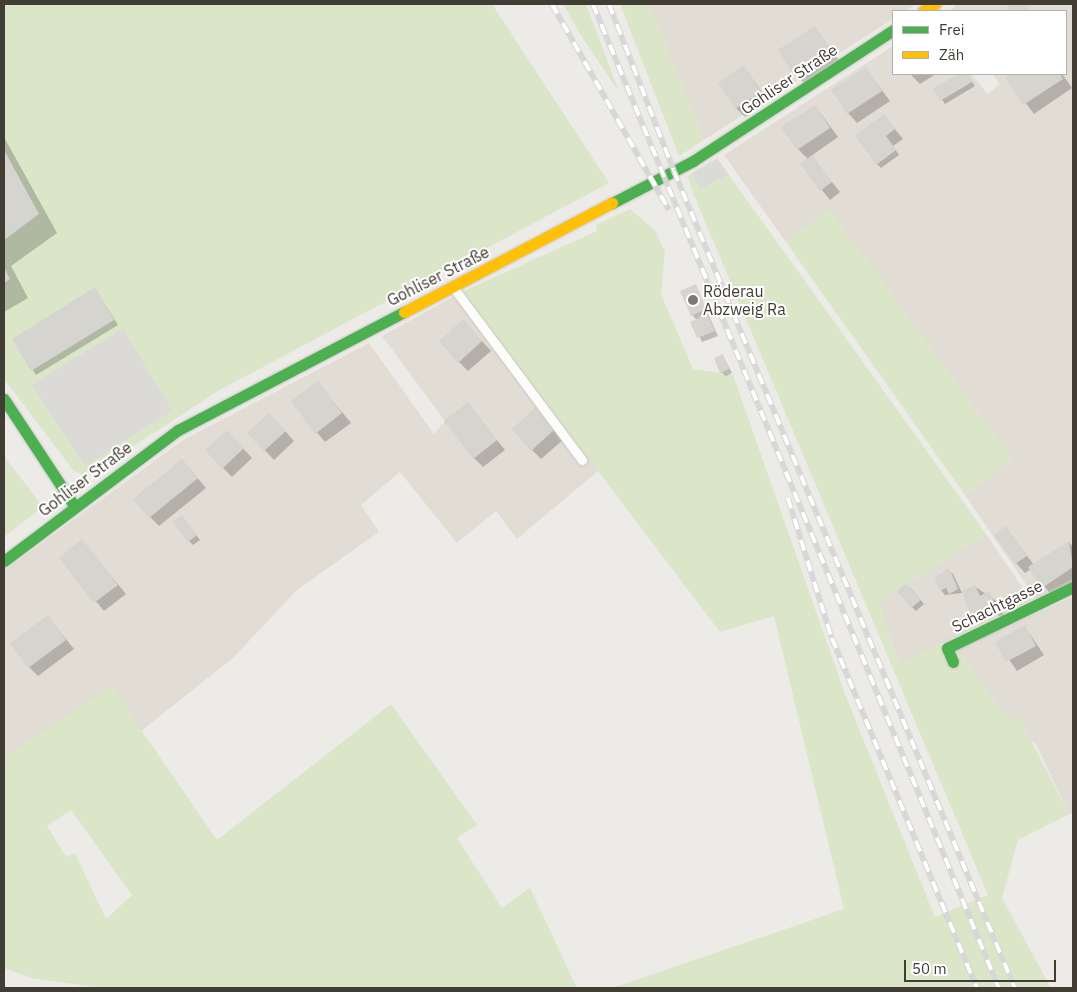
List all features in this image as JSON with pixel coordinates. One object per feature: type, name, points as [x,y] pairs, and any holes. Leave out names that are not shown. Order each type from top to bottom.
[{"type":"street","name":"Gohliser Straße","points":[[4,561],[178,430],[707,153],[892,31]]},
{"type":"street","points":[[4,398],[76,507]]},
{"type":"street","name":"Schachtgasse","points":[[953,662],[948,648],[1073,587]]},
{"type":"lane","points":[[453,287],[582,460]]},
{"type":"shaded area","points":[[649,4],[916,4],[907,10],[892,10],[892,20],[704,140]]},
{"type":"shaded area","points":[[958,4],[1073,4],[1073,578],[1036,599],[965,495],[1012,459],[829,209],[786,242],[724,155],[892,47],[892,75],[973,75],[987,94],[1000,84],[993,75],[1067,75],[1067,10],[950,10]]},
{"type":"shaded area","points":[[717,158],[729,175],[700,189],[692,173]]},
{"type":"shaded area","points":[[462,292],[598,471],[517,539],[496,511],[457,543],[400,472],[361,505],[379,532],[297,590],[233,658],[141,731],[111,687],[4,758],[4,571],[183,440],[369,343],[434,434],[445,421],[382,336]]},
{"type":"shaded area","points":[[123,328],[172,411],[85,466],[32,385]]},
{"type":"shaded area","points":[[986,534],[1031,600],[900,664],[878,602]]},
{"type":"shaded area","points":[[1073,597],[1073,813],[1069,814],[1036,744],[1008,719],[956,649]]},
{"type":"green space","points":[[4,4],[492,4],[609,183],[218,391],[86,477],[73,470],[4,379]]},
{"type":"green space","points":[[563,4],[586,4],[619,92],[582,37]]},
{"type":"green space","points":[[620,4],[649,4],[704,140],[679,156]]},
{"type":"green space","points":[[692,173],[700,189],[729,175],[986,534],[878,602],[900,664],[939,644],[956,649],[1008,719],[1019,717],[1069,814],[1018,840],[1002,898],[1051,988],[612,988],[844,909],[774,616],[720,632],[462,292],[597,231],[596,225],[630,209],[654,229],[665,251],[661,294],[693,369],[733,375],[845,694],[935,917],[988,895],[698,205],[687,176]]},
{"type":"green space","points":[[829,208],[1012,459],[965,495],[786,242]]},
{"type":"green space","points":[[4,456],[43,507],[4,537]]},
{"type":"green space","points":[[111,686],[217,840],[391,704],[477,825],[457,838],[502,908],[530,888],[577,988],[101,988],[31,978],[4,968],[4,758]],"holes":[[[71,810],[132,895],[106,919],[75,853],[66,857],[47,826]]]},
{"type":"building","points":[[1011,4],[1026,4],[1030,10],[1009,10],[1007,6]]},
{"type":"building","points":[[815,26],[831,50],[794,75],[778,50]]},
{"type":"building","points":[[744,65],[761,92],[735,109],[718,83]]},
{"type":"building","points":[[866,67],[882,91],[847,114],[831,90]]},
{"type":"building","points":[[956,75],[968,75],[972,82],[940,101],[933,89]]},
{"type":"building","points":[[1010,75],[1061,75],[1063,79],[1023,105],[1005,78]]},
{"type":"building","points":[[815,105],[830,128],[797,150],[781,127]]},
{"type":"building","points":[[884,114],[895,129],[886,136],[896,150],[876,165],[855,135]]},
{"type":"building","points":[[4,150],[39,214],[4,240]]},
{"type":"building","points":[[812,155],[832,182],[820,191],[800,164]]},
{"type":"building","points":[[4,267],[10,279],[4,283]]},
{"type":"building","name":"Röderau Abzweig Ra","points":[[696,284],[706,309],[691,316],[680,291]]},
{"type":"building","points":[[95,287],[114,320],[31,371],[12,339]]},
{"type":"building","points":[[707,314],[715,331],[697,338],[690,322]]},
{"type":"building","points":[[463,319],[482,341],[458,363],[439,341]]},
{"type":"building","points":[[723,354],[729,369],[720,373],[714,358]]},
{"type":"building","points":[[318,381],[342,413],[315,434],[291,401]]},
{"type":"building","points":[[468,402],[497,440],[473,459],[444,421]]},
{"type":"building","points":[[536,407],[555,429],[531,451],[512,429]]},
{"type":"building","points":[[269,413],[286,431],[264,451],[247,433]]},
{"type":"building","points":[[227,430],[244,448],[222,469],[205,450]]},
{"type":"building","points":[[182,459],[198,478],[149,518],[133,499]]},
{"type":"building","points":[[182,515],[197,535],[188,542],[173,522]]},
{"type":"building","points":[[1006,526],[1027,556],[1015,564],[994,535]]},
{"type":"building","points":[[82,539],[118,585],[94,603],[59,558]]},
{"type":"building","points":[[1069,541],[1073,567],[1042,588],[1028,567]]},
{"type":"building","points":[[949,568],[958,589],[949,594],[946,588],[940,591],[934,578]]},
{"type":"building","points":[[906,583],[921,600],[911,608],[897,591]]},
{"type":"building","points":[[975,585],[980,596],[989,591],[998,611],[973,623],[962,591]]},
{"type":"building","points":[[48,615],[66,640],[28,668],[10,643]]},
{"type":"building","points":[[1025,625],[1036,646],[1006,662],[995,642]]},
{"type":"railway","points":[[552,4],[669,210]]},
{"type":"railway","points":[[593,4],[999,988]]},
{"type":"railway","points":[[609,4],[674,171],[1015,988]]},
{"type":"railway","points":[[788,498],[832,638],[977,988]]},
{"type":"traffic: fast","points":[[612,203],[693,161],[892,31]]},
{"type":"traffic: fast","points":[[4,561],[178,430],[404,312]]},
{"type":"traffic: fast","points":[[4,399],[75,507]]},
{"type":"traffic: fast","points":[[953,662],[947,648],[1073,587]]},
{"type":"traffic: slow","points":[[925,10],[935,4]]},
{"type":"traffic: slow","points":[[404,312],[612,203]]},
{"type":"place","name":"Röderau Abzweig Ra","points":[[693,300]]}]
